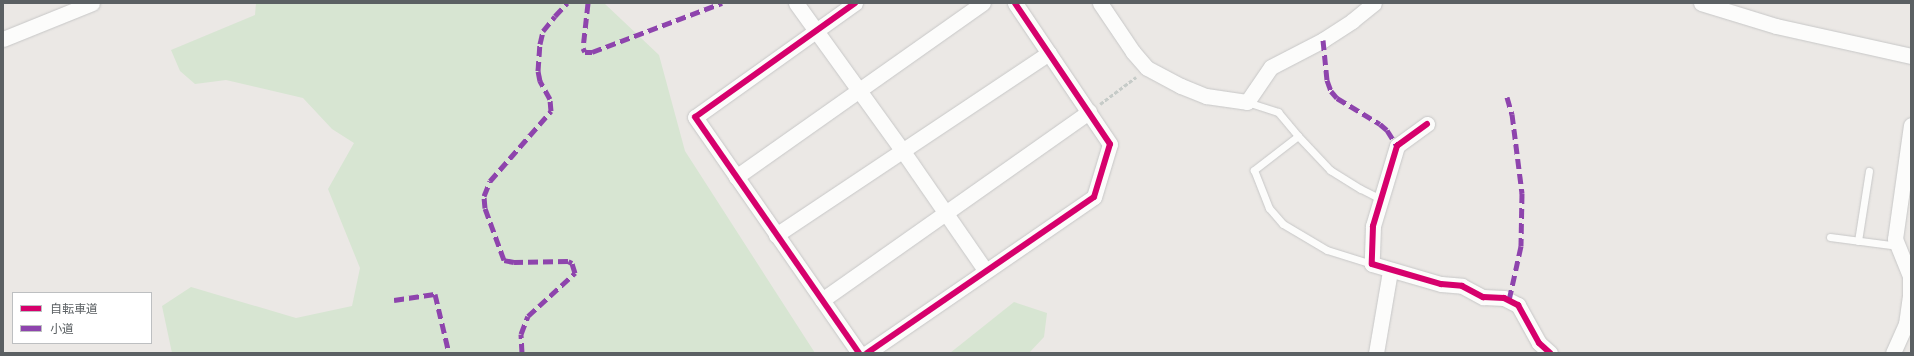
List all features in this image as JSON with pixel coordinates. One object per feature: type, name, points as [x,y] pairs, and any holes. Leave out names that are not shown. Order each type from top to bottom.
[{"type":"street","points":[[3,39],[92,3]]},
{"type":"street","points":[[796,3],[902,150],[985,270]]},
{"type":"street","points":[[855,3],[695,117],[859,353]]},
{"type":"street","points":[[736,178],[983,3]]},
{"type":"street","points":[[867,353],[985,270],[1094,197],[1110,144],[1015,3]]},
{"type":"street","points":[[1100,3],[1133,52],[1147,68],[1180,86],[1206,96],[1247,102],[1271,67],[1323,40],[1374,3]]},
{"type":"street","points":[[1701,3],[1776,26],[1911,56]]},
{"type":"street","points":[[776,235],[1049,53]]},
{"type":"street","points":[[822,300],[1089,112]]},
{"type":"street","points":[[1428,124],[1398,146],[1373,226],[1372,264],[1441,284],[1462,286],[1483,296],[1504,298],[1518,305],[1539,343],[1550,353]]},
{"type":"street","points":[[1893,353],[1906,324],[1910,297],[1910,276],[1895,239],[1910,141],[1911,125]]},
{"type":"street","points":[[1376,353],[1390,270]]},
{"type":"lane","points":[[1247,102],[1278,112],[1330,170],[1381,199]]},
{"type":"lane","points":[[1298,136],[1254,170],[1269,208],[1283,224],[1327,250],[1372,264]]},
{"type":"lane","points":[[1858,241],[1869,171]]},
{"type":"lane","points":[[1830,238],[1898,246]]},
{"type":"path","points":[[1089,112],[1147,68]]},
{"type":"green space","points":[[256,3],[604,3],[659,55],[685,151],[815,353],[172,353],[162,306],[191,287],[296,318],[352,306],[360,268],[328,189],[354,143],[332,129],[303,98],[226,80],[195,84],[180,71],[171,50],[255,15]]},
{"type":"green space","points":[[1014,302],[1047,313],[1044,337],[1029,353],[950,353]]},
{"type":"marked path","points":[[522,353],[521,334],[528,316],[575,273],[572,263],[568,261],[514,262],[504,260],[485,208],[484,196],[490,181],[551,111],[550,99],[540,81],[538,71],[540,44],[543,31],[567,3]]},
{"type":"marked path","points":[[588,3],[583,48],[585,52],[592,52],[722,3]]},
{"type":"marked path","points":[[1323,40],[1327,80],[1331,91],[1337,98],[1380,124],[1387,130],[1397,146]]},
{"type":"marked path","points":[[1507,97],[1512,114],[1522,193],[1521,246],[1509,300]]},
{"type":"marked path","points":[[394,300],[435,294],[449,353]]},
{"type":"cycle path","points":[[855,3],[695,117],[859,353]]},
{"type":"cycle path","points":[[867,353],[1094,197],[1110,144],[1015,3]]},
{"type":"cycle path","points":[[1427,124],[1397,146],[1373,226],[1372,264],[1441,284],[1462,286],[1483,297],[1504,298],[1518,305],[1539,343],[1550,353]]}]
